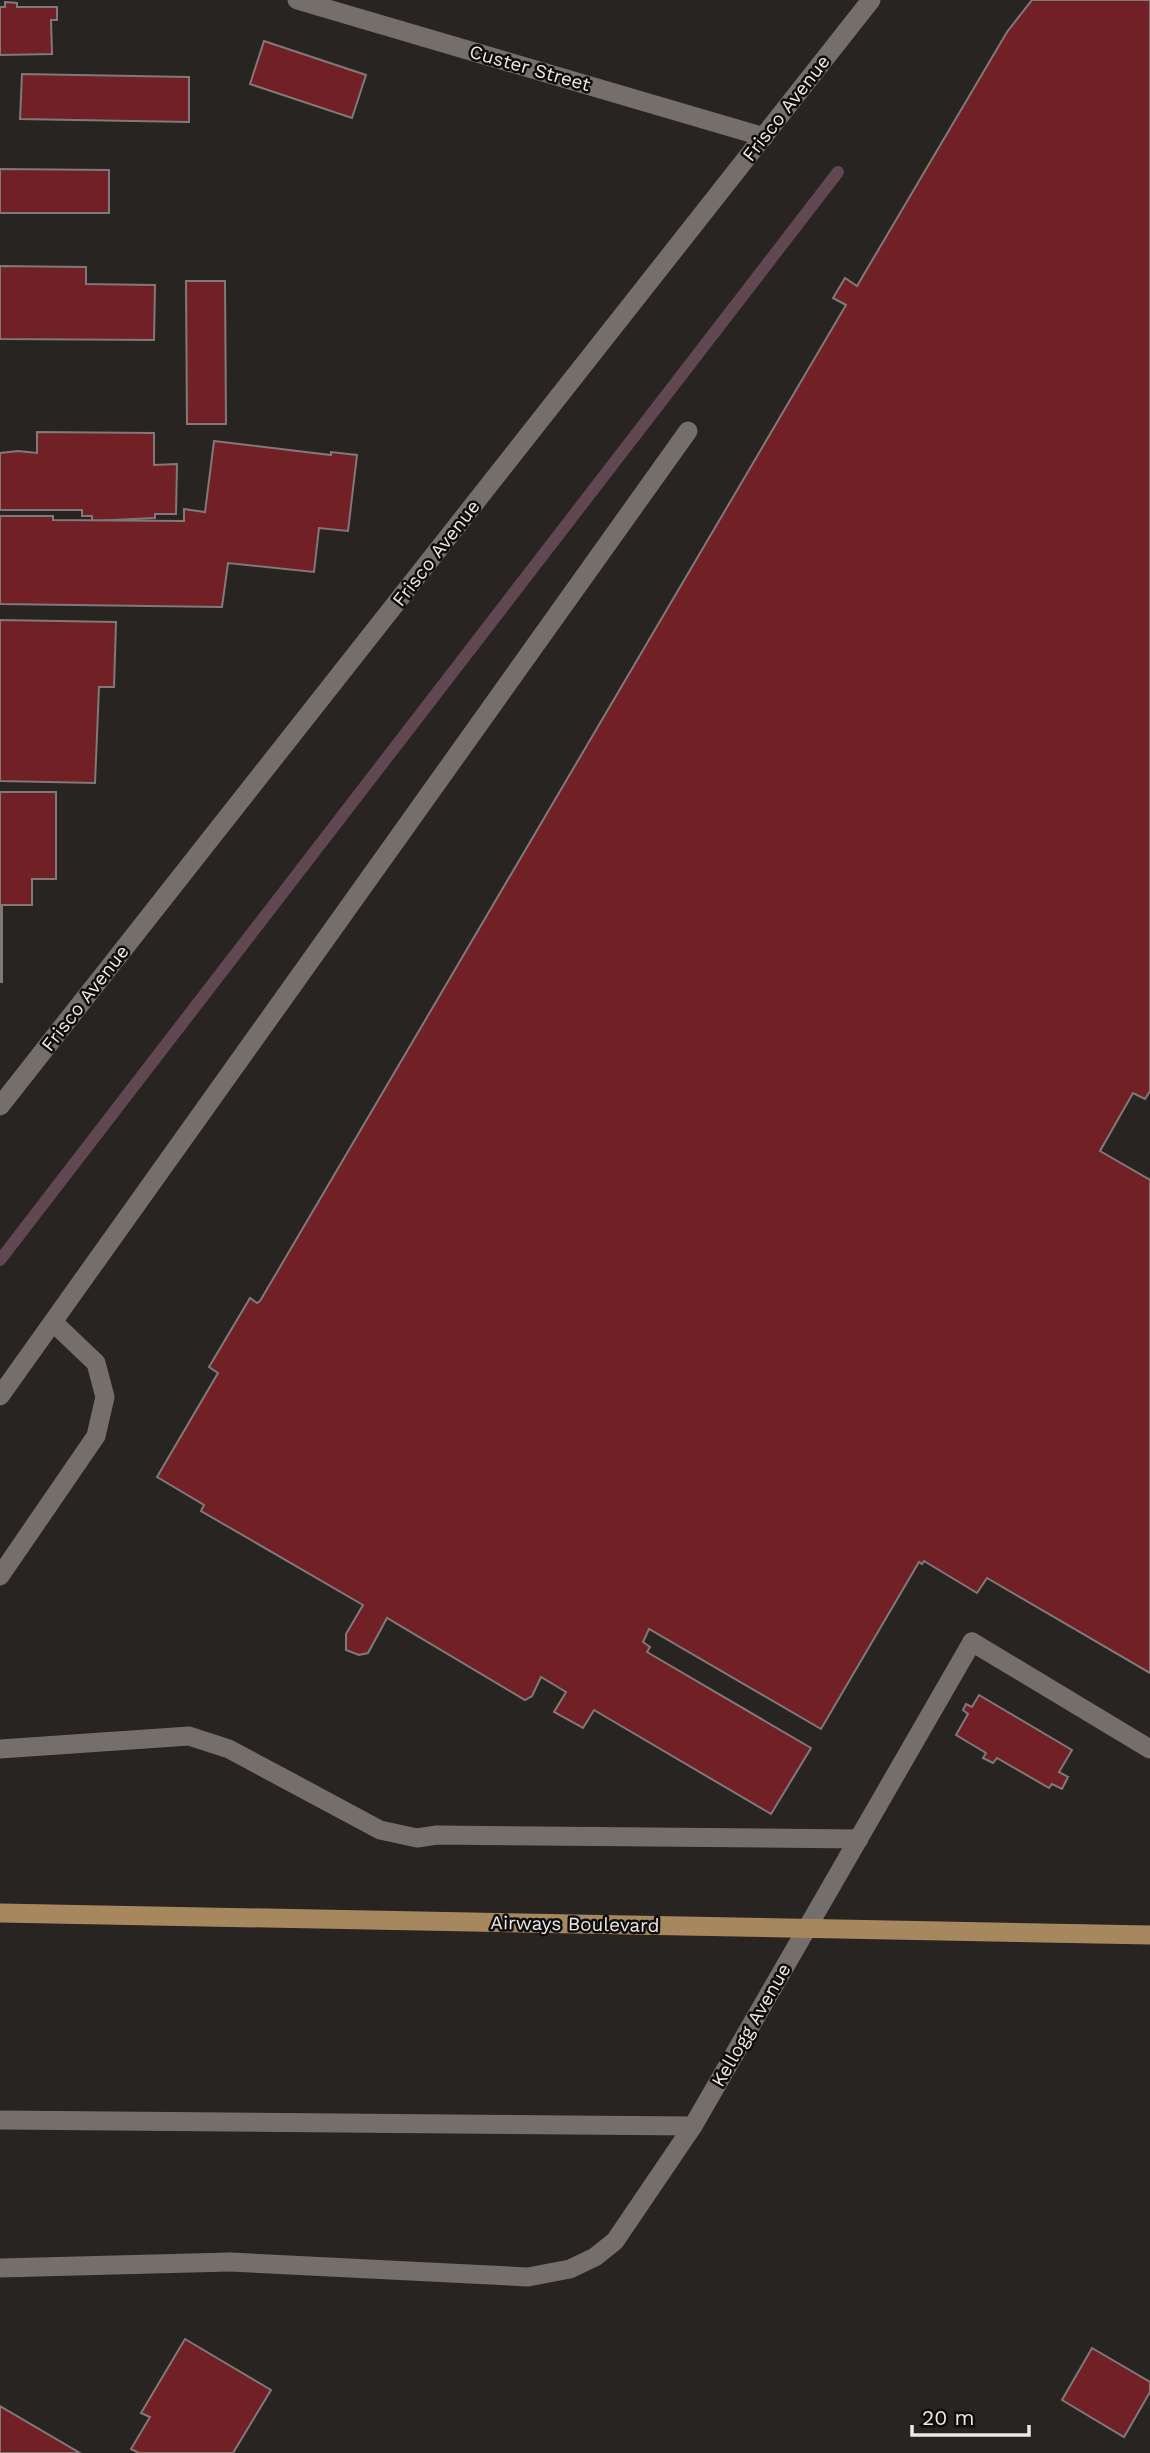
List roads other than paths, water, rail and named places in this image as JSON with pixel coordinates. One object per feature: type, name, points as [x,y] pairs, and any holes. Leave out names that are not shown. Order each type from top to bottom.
[{"type":"main road","name":"Airways Boulevard","points":[[0,1913],[1150,1935]]},
{"type":"street","name":"Custer Street","points":[[297,0],[764,137]]},
{"type":"street","name":"Frisco Avenue","points":[[0,1106],[871,0]]},
{"type":"street","points":[[0,1396],[688,431]]},
{"type":"street","points":[[0,1576],[96,1436],[105,1397],[96,1363],[52,1322]]},
{"type":"street","name":"Kellogg Avenue","points":[[0,2268],[230,2262],[528,2277],[570,2269],[595,2257],[615,2241],[693,2126],[972,1642],[1150,1749]]},
{"type":"street","points":[[0,1749],[189,1736],[229,1749],[380,1830],[417,1838],[438,1835],[859,1839]]},
{"type":"street","points":[[0,2120],[693,2126]]},
{"type":"waterway","points":[[0,1260],[838,172]]}]
